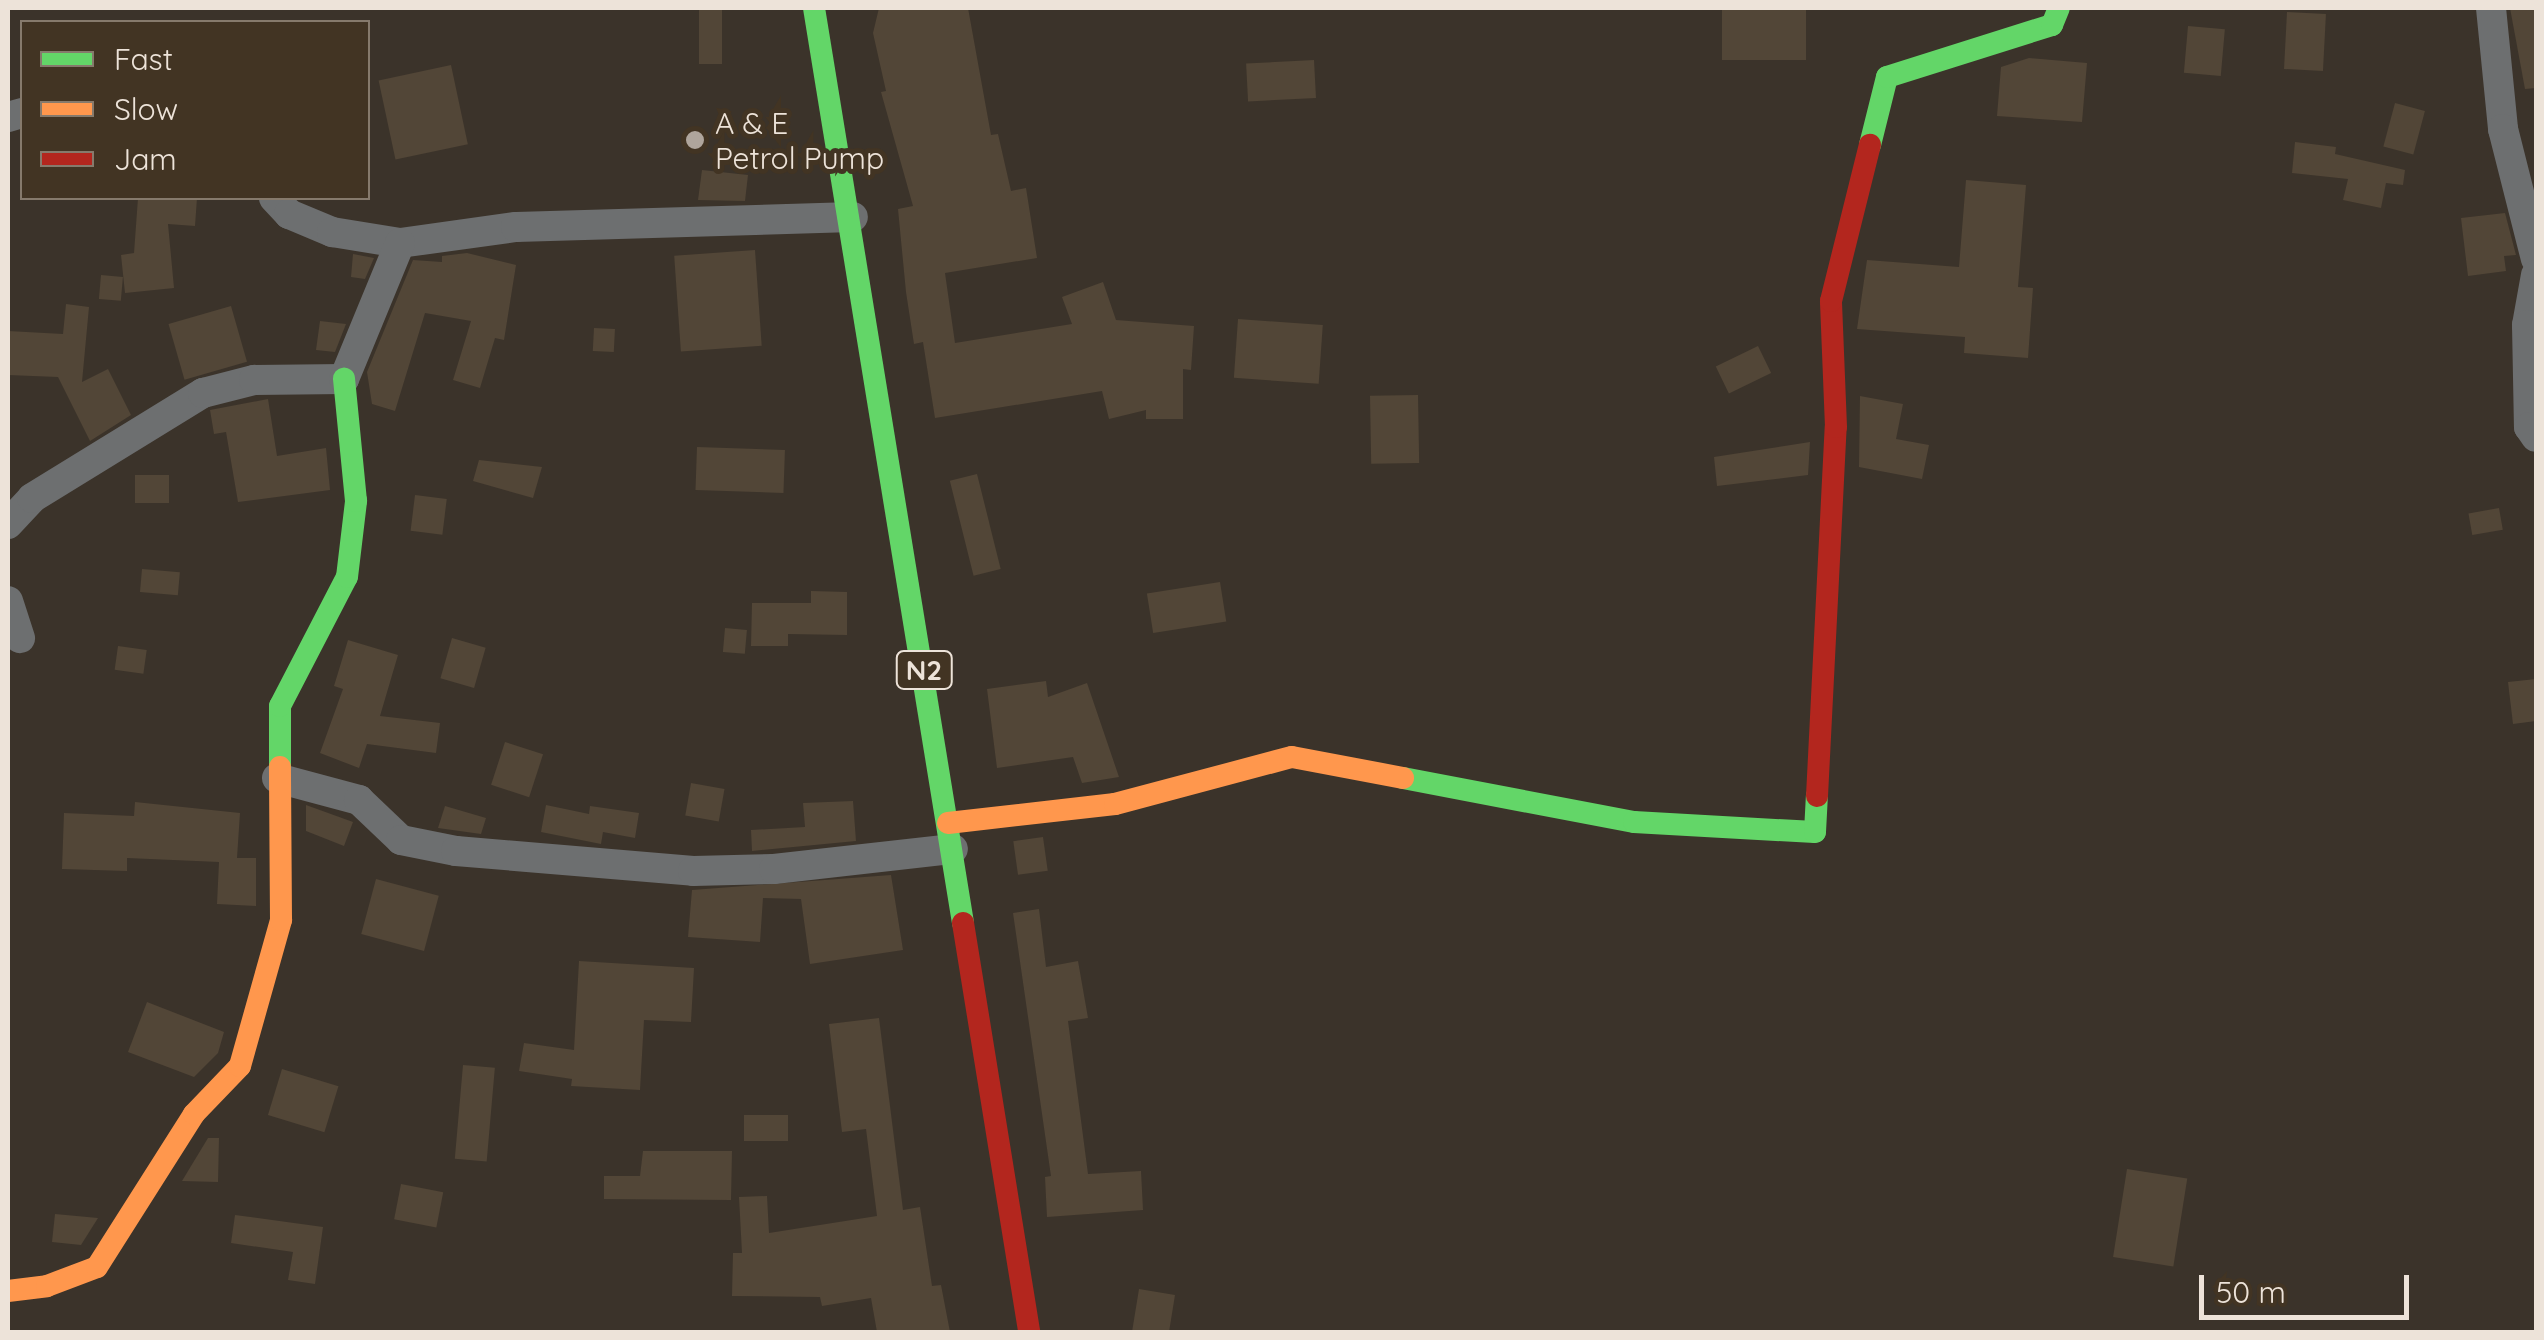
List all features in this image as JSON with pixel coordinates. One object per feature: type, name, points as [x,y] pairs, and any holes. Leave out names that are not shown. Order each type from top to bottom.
[{"type":"main road","name":"N2","points":[[814,8],[853,217],[1029,1332]]},
{"type":"main road","points":[[951,836],[1115,804],[1292,756],[1634,822],[1815,832],[1836,427],[1831,301],[1888,77],[2052,26],[2059,8]]},
{"type":"main road","points":[[8,1291],[47,1286],[97,1266],[194,1114],[240,1066],[281,920],[277,778],[280,706],[347,577],[356,501],[344,379]]},
{"type":"street","points":[[2491,8],[2503,130],[2536,259]]},
{"type":"street","points":[[276,200],[289,214],[332,232],[400,243],[516,227],[853,217]]},
{"type":"street","points":[[8,524],[32,498],[72,480],[156,418],[203,394],[254,380],[344,379],[400,243]]},
{"type":"street","points":[[2536,275],[2527,326],[2529,427],[2536,437]]},
{"type":"street","points":[[8,601],[20,638]]},
{"type":"street","points":[[277,778],[359,800],[401,840],[456,851],[693,870],[774,869],[951,836]]},
{"type":"building","points":[[699,8],[722,8],[722,64],[699,64]]},
{"type":"building","points":[[879,8],[968,8],[991,135],[998,134],[1011,191],[1026,188],[1037,258],[945,273],[955,343],[1072,324],[1062,297],[1103,282],[1116,320],[1194,326],[1191,370],[1183,369],[1183,419],[1146,419],[1146,410],[1109,419],[1102,391],[935,418],[923,342],[914,344],[906,292],[898,209],[913,206],[881,92],[886,91],[873,33]]},
{"type":"building","points":[[1722,8],[1806,8],[1806,60],[1722,60]]},
{"type":"building","points":[[2510,8],[2534,8],[2536,88],[2525,89]]},
{"type":"building","points":[[2287,12],[2326,14],[2323,71],[2284,69]]},
{"type":"building","points":[[2188,26],[2225,29],[2221,76],[2184,73]]},
{"type":"building","points":[[2029,58],[2087,63],[2082,122],[1997,116],[2001,67]]},
{"type":"building","points":[[1314,60],[1316,98],[1248,102],[1246,64]]},
{"type":"building","points":[[451,65],[468,144],[395,160],[379,80]]},
{"type":"building","points":[[2395,103],[2425,111],[2413,154],[2383,146]]},
{"type":"building","points":[[2295,142],[2336,147],[2335,154],[2405,170],[2403,185],[2386,183],[2381,208],[2343,200],[2348,179],[2292,173]]},
{"type":"building","points":[[702,170],[748,175],[745,201],[698,200]]},
{"type":"building","points":[[1966,180],[2026,185],[2018,287],[2033,288],[2028,358],[1964,353],[1965,337],[1857,329],[1867,260],[1959,267]]},
{"type":"building","points":[[138,200],[197,200],[195,226],[168,224],[174,288],[125,293],[121,255],[134,253]]},
{"type":"building","points":[[2505,213],[2516,255],[2504,256],[2506,271],[2468,276],[2461,218]]},
{"type":"building","points":[[755,250],[762,346],[681,351],[674,256]]},
{"type":"building","points":[[467,253],[516,265],[504,340],[495,338],[480,388],[453,380],[471,321],[425,313],[395,411],[372,404],[367,372],[413,260],[442,262],[442,256]]},
{"type":"building","points":[[353,254],[374,258],[365,279],[351,277]]},
{"type":"building","points":[[101,275],[123,277],[121,301],[99,299]]},
{"type":"building","points":[[66,304],[89,307],[82,382],[108,369],[131,415],[90,441],[58,377],[8,375],[8,331],[63,334]]},
{"type":"building","points":[[231,306],[247,362],[185,380],[169,324]]},
{"type":"building","points":[[1238,319],[1323,325],[1319,384],[1234,378]]},
{"type":"building","points":[[320,321],[346,324],[335,352],[316,350]]},
{"type":"building","points":[[594,328],[615,329],[614,352],[593,351]]},
{"type":"building","points":[[1758,346],[1771,373],[1729,394],[1716,367]]},
{"type":"building","points":[[1418,395],[1419,463],[1371,464],[1370,396]]},
{"type":"building","points":[[1860,396],[1903,404],[1896,439],[1929,445],[1922,479],[1859,467]]},
{"type":"building","points":[[268,399],[277,456],[326,448],[330,490],[238,502],[226,432],[214,434],[210,410]]},
{"type":"building","points":[[1810,442],[1808,475],[1717,486],[1714,457]]},
{"type":"building","points":[[697,447],[785,450],[783,493],[695,490]]},
{"type":"building","points":[[479,460],[542,467],[533,498],[473,481]]},
{"type":"building","points":[[977,474],[1001,569],[974,576],[950,481]]},
{"type":"building","points":[[135,475],[169,475],[169,503],[135,503]]},
{"type":"building","points":[[415,495],[447,499],[442,535],[411,531]]},
{"type":"building","points":[[2499,508],[2503,530],[2472,535],[2468,513]]},
{"type":"building","points":[[142,569],[180,572],[178,595],[140,592]]},
{"type":"building","points":[[1220,582],[1226,622],[1153,633],[1147,594]]},
{"type":"building","points":[[811,591],[847,592],[847,635],[788,634],[788,646],[751,646],[752,603],[811,603]]},
{"type":"building","points":[[725,628],[747,630],[745,654],[723,652]]},
{"type":"building","points":[[452,638],[486,648],[474,688],[440,678]]},
{"type":"building","points":[[348,640],[398,655],[380,716],[440,723],[436,753],[367,744],[359,768],[320,753],[343,689],[334,686]]},
{"type":"building","points":[[118,646],[147,650],[143,674],[115,670]]},
{"type":"building","points":[[2536,679],[2536,721],[2513,724],[2508,682]]},
{"type":"building","points":[[1046,681],[1048,697],[1087,683],[1119,777],[1082,783],[1073,757],[997,768],[987,689]]},
{"type":"building","points":[[505,742],[543,754],[529,797],[491,785]]},
{"type":"building","points":[[691,783],[724,789],[719,821],[685,815]]},
{"type":"building","points":[[853,801],[856,841],[752,851],[751,830],[805,827],[803,803]]},
{"type":"building","points":[[135,802],[240,813],[237,858],[256,858],[256,906],[217,904],[219,862],[127,858],[127,871],[62,869],[64,813],[134,816]]},
{"type":"building","points":[[306,805],[353,822],[344,846],[306,831]]},
{"type":"building","points":[[546,805],[589,814],[590,806],[639,813],[635,838],[603,832],[601,844],[541,832]]},
{"type":"building","points":[[445,806],[486,818],[481,834],[438,828]]},
{"type":"building","points":[[1043,837],[1048,871],[1018,875],[1013,841]]},
{"type":"building","points":[[891,875],[903,950],[810,964],[801,899],[763,898],[760,942],[688,937],[692,890]]},
{"type":"building","points":[[376,879],[439,896],[424,951],[361,934]]},
{"type":"building","points":[[1039,909],[1046,967],[1078,961],[1088,1018],[1068,1021],[1088,1174],[1141,1171],[1143,1210],[1047,1217],[1045,1177],[1051,1176],[1013,913]]},
{"type":"building","points":[[579,961],[694,968],[691,1022],[644,1020],[640,1090],[571,1086],[572,1079],[519,1071],[524,1043],[574,1050]]},
{"type":"building","points":[[147,1002],[224,1032],[218,1053],[194,1077],[128,1052]]},
{"type":"building","points":[[879,1018],[903,1210],[920,1207],[932,1286],[941,1285],[950,1332],[877,1332],[871,1298],[822,1306],[820,1297],[732,1296],[733,1253],[742,1253],[739,1197],[767,1196],[769,1233],[877,1216],[866,1129],[842,1132],[829,1024]]},
{"type":"building","points":[[463,1065],[495,1068],[487,1161],[455,1159]]},
{"type":"building","points":[[282,1069],[338,1086],[324,1132],[268,1115]]},
{"type":"building","points":[[744,1115],[788,1115],[788,1141],[744,1141]]},
{"type":"building","points":[[208,1138],[219,1138],[218,1182],[182,1181]]},
{"type":"building","points":[[643,1151],[732,1151],[731,1200],[604,1199],[604,1176],[640,1176]]},
{"type":"building","points":[[2127,1169],[2187,1179],[2173,1266],[2113,1257]]},
{"type":"building","points":[[401,1184],[443,1192],[436,1228],[394,1219]]},
{"type":"building","points":[[55,1214],[98,1218],[81,1245],[52,1242]]},
{"type":"building","points":[[235,1215],[323,1227],[315,1284],[288,1280],[293,1252],[231,1243]]},
{"type":"building","points":[[1139,1289],[1175,1295],[1169,1332],[1132,1332]]},
{"type":"traffic: fast","points":[[814,8],[963,923]]},
{"type":"traffic: fast","points":[[1870,145],[1887,77],[2052,25],[2059,8]]},
{"type":"traffic: fast","points":[[280,767],[280,706],[347,577],[356,501],[344,379]]},
{"type":"traffic: fast","points":[[1403,778],[1634,822],[1815,832],[1817,796]]},
{"type":"traffic: slow","points":[[948,823],[1115,804],[1292,757],[1403,778]]},
{"type":"traffic: slow","points":[[8,1291],[47,1286],[97,1267],[194,1114],[240,1066],[281,920],[280,767]]},
{"type":"traffic: jam","points":[[1817,796],[1836,427],[1831,301],[1870,145]]},
{"type":"traffic: jam","points":[[963,923],[1029,1332]]},
{"type":"place","name":"A & E Petrol Pump","points":[[695,140]]}]
